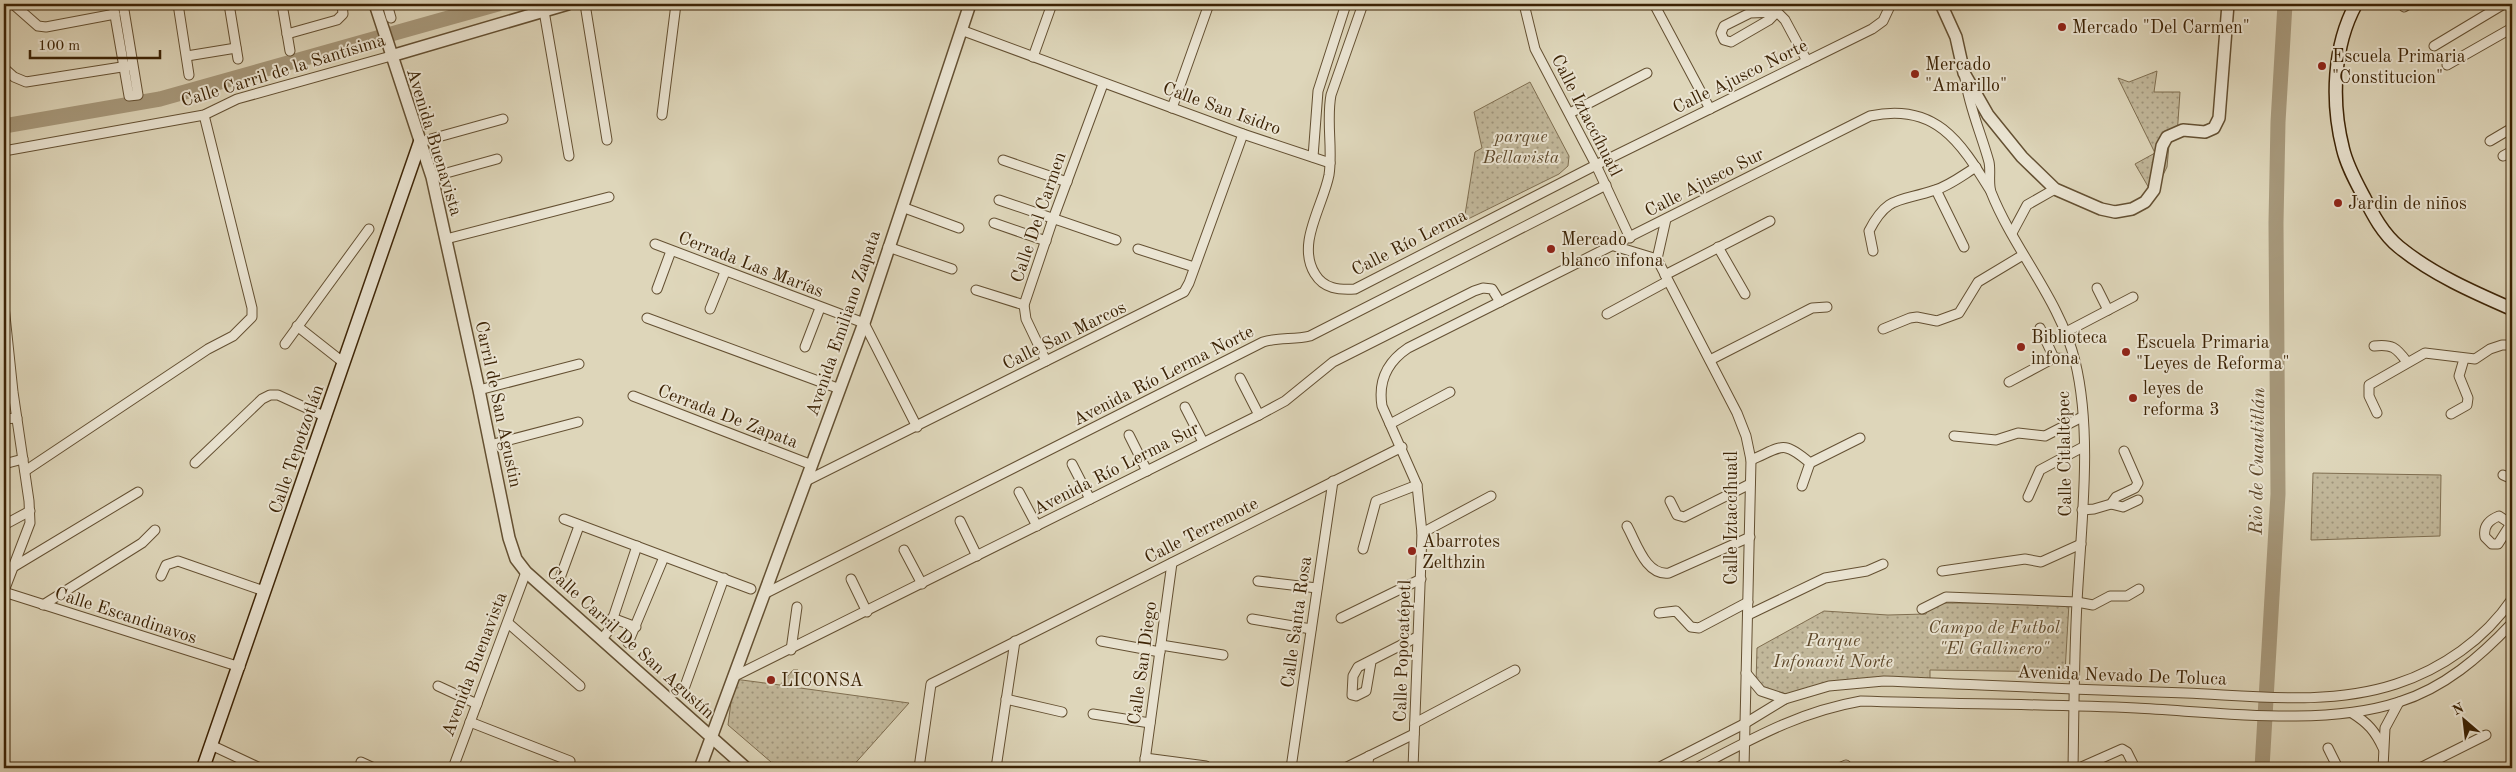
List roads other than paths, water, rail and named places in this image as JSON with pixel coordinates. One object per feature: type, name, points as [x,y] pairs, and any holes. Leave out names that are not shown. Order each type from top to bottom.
[{"type":"main road","points":[[2356,4],[2342,35],[2336,93],[2343,149],[2352,174],[2377,221],[2399,247],[2443,276],[2512,309]]},
{"type":"main road","name":"Calle Tepotzotlán","points":[[204,768],[420,142]]},
{"type":"street","points":[[13,4],[38,26],[46,27],[115,14]]},
{"type":"street","points":[[113,4],[128,66]]},
{"type":"street","points":[[123,4],[128,66]]},
{"type":"street","points":[[178,4],[189,75]]},
{"type":"street","points":[[229,4],[238,59]]},
{"type":"street","points":[[282,4],[290,52]]},
{"type":"street","points":[[287,34],[337,20],[343,14],[342,4]]},
{"type":"street","name":"Avenida Buenavista","points":[[375,4],[432,177],[446,239]]},
{"type":"street","points":[[387,4],[391,18]]},
{"type":"street","name":"Calle Carril de la Santísima","points":[[4,151],[204,116],[237,99],[568,4]]},
{"type":"street","points":[[585,4],[607,140]]},
{"type":"street","points":[[662,115],[676,4]]},
{"type":"street","name":"Avenida Emiliano Zapata","points":[[700,768],[864,323],[970,4]]},
{"type":"street","points":[[1033,57],[1052,4]]},
{"type":"street","points":[[1172,108],[1209,4]]},
{"type":"street","name":"Calle Río Lerma","points":[[1363,4],[1331,95],[1329,108],[1330,163],[1328,177],[1307,248],[1310,266],[1320,281],[1341,290],[1355,289],[1596,165]]},
{"type":"street","name":"Calle Iztaccíhuatl","points":[[1524,4],[1535,49],[1570,113],[1630,238]]},
{"type":"street","points":[[1654,4],[1710,109]]},
{"type":"street","points":[[1941,4],[1956,37],[1964,74],[1988,115],[2022,157],[2055,189],[2115,212],[2132,209],[2145,202],[2154,190],[2162,146],[2167,137],[2183,130],[2205,132],[2214,128],[2219,118],[2228,4]]},
{"type":"street","points":[[2434,46],[2504,4]]},
{"type":"street","name":"Calle Ajusco Norte","points":[[1596,165],[1872,29],[1883,21],[1891,6]]},
{"type":"street","points":[[1313,157],[1318,91],[1345,8],[1358,18]]},
{"type":"street","points":[[544,11],[569,156]]},
{"type":"street","points":[[1777,12],[1769,20],[1731,42],[1724,40],[1721,33],[1724,26],[1750,13],[1777,12],[1785,20],[1807,61]]},
{"type":"street","points":[[2447,65],[2512,28]]},
{"type":"street","points":[[961,30],[1103,84]]},
{"type":"street","points":[[187,56],[236,48]]},
{"type":"street","points":[[4,68],[14,77],[26,82],[128,66]]},
{"type":"street","points":[[1570,113],[1647,74]]},
{"type":"street","name":"Calle Citlaltépec","points":[[1964,74],[1968,98],[1989,164],[1990,190],[2023,255],[2066,332],[2082,392],[2082,510],[2073,689],[2073,768]]},
{"type":"street","name":"Calle San Isidro","points":[[1103,84],[1330,163]]},
{"type":"street","name":"Calle Del Carmen","points":[[1046,361],[1026,319],[1024,305],[1066,182],[1103,84]]},
{"type":"street","name":"Calle Ajusco Sur","points":[[1402,448],[1390,424],[1381,395],[1383,378],[1390,364],[1408,348],[1870,116],[1887,112],[1903,112],[1940,126],[1956,139],[1990,190]]},
{"type":"street","points":[[25,471],[208,349],[233,336],[252,317],[252,308],[204,116]]},
{"type":"street","points":[[420,142],[504,119]]},
{"type":"street","points":[[2490,141],[2512,128]]},
{"type":"street","name":"Calle San Marcos","points":[[806,481],[1184,292],[1190,284],[1194,267],[1243,134]]},
{"type":"street","points":[[2503,156],[2512,151]]},
{"type":"street","points":[[432,177],[497,159]]},
{"type":"street","points":[[1003,160],[1066,182]]},
{"type":"street","points":[[1873,251],[1869,231],[1884,208],[1898,199],[1936,190],[1976,167]]},
{"type":"street","name":"Avenida Río Lerma Norte","points":[[764,594],[1263,342],[1276,338],[1298,340],[1310,336],[1606,185]]},
{"type":"street","points":[[2012,233],[2027,205],[2055,189]]},
{"type":"street","points":[[1936,190],[1964,247]]},
{"type":"street","points":[[446,239],[609,197]]},
{"type":"street","points":[[999,200],[1116,240]]},
{"type":"street","points":[[902,207],[958,228]]},
{"type":"street","points":[[2004,218],[2020,216]]},
{"type":"street","points":[[1614,246],[1658,259],[1666,219]]},
{"type":"street","points":[[1607,314],[1718,247],[1770,221]]},
{"type":"street","points":[[994,223],[1046,241]]},
{"type":"street","points":[[285,344],[369,229]]},
{"type":"street","name":"Carril de San Agustin","points":[[446,239],[509,538],[516,559],[526,572]]},
{"type":"street","name":"Cerrada Las Marías","points":[[654,244],[864,323]]},
{"type":"street","points":[[888,247],[952,269]]},
{"type":"street","points":[[1718,247],[1745,294]]},
{"type":"street","points":[[1138,249],[1194,267]]},
{"type":"street","points":[[657,289],[671,251]]},
{"type":"street","points":[[1883,329],[1917,316],[1937,321],[1959,313],[1978,282],[2023,255]]},
{"type":"street","name":"Calle Iztaccíhuatl","points":[[1658,259],[1736,413],[1746,436],[1751,460],[1744,768]]},
{"type":"street","points":[[710,309],[725,272]]},
{"type":"street","name":"Avenida Río Lerma Sur","points":[[734,677],[867,612],[1285,400],[1333,362],[1474,291],[1483,288],[1492,289],[1500,302]]},
{"type":"street","points":[[2097,288],[2108,310]]},
{"type":"street","points":[[976,290],[1024,305]]},
{"type":"street","points":[[2066,332],[2133,297]]},
{"type":"street","points":[[2499,304],[2512,299]]},
{"type":"street","points":[[4,306],[8,392],[17,418],[30,511],[30,523],[4,591]]},
{"type":"street","points":[[1710,360],[1812,308],[1827,307]]},
{"type":"street","points":[[805,347],[820,308]]},
{"type":"street","points":[[647,318],[840,389]]},
{"type":"street","points":[[864,323],[917,427]]},
{"type":"street","points":[[297,326],[344,363]]},
{"type":"street","points":[[2040,328],[2054,358]]},
{"type":"street","points":[[2374,346],[2389,344],[2396,348],[2407,362]]},
{"type":"street","points":[[2377,414],[2369,396],[2369,385],[2424,353],[2435,352],[2464,359],[2475,359],[2502,345],[2512,345]]},
{"type":"street","points":[[2009,382],[2054,358],[2074,359]]},
{"type":"street","points":[[2451,414],[2467,405],[2468,398],[2459,376],[2464,359]]},
{"type":"street","points":[[479,390],[579,364]]},
{"type":"street","points":[[1240,378],[1258,414]]},
{"type":"street","points":[[1390,424],[1450,392]]},
{"type":"street","points":[[195,463],[262,399],[270,395],[278,394],[326,417]]},
{"type":"street","name":"Cerrada De Zapata","points":[[633,396],[812,465]]},
{"type":"street","points":[[1185,407],[1203,442]]},
{"type":"street","points":[[1954,436],[1996,440],[2018,433],[2045,436],[2082,417]]},
{"type":"street","points":[[4,419],[17,418]]},
{"type":"street","points":[[490,446],[578,422]]},
{"type":"street","points":[[1130,435],[1146,471]]},
{"type":"street","points":[[1802,486],[1810,463],[1860,438]]},
{"type":"street","points":[[1751,460],[1784,446],[1793,448],[1810,463]]},
{"type":"street","points":[[2028,496],[2040,470],[2083,446]]},
{"type":"street","name":"Calle Terremote","points":[[919,768],[931,684],[1402,448]]},
{"type":"street","name":"Calle Popocatépetl","points":[[1402,448],[1417,485],[1422,533],[1413,768]]},
{"type":"street","points":[[2111,504],[2116,497],[2135,488],[2138,483],[2124,451]]},
{"type":"street","points":[[4,464],[23,459]]},
{"type":"street","points":[[1072,464],[1090,499]]},
{"type":"street","points":[[2503,475],[2512,480]]},
{"type":"street","name":"Calle Santa Rosa","points":[[1291,768],[1333,481]]},
{"type":"street","points":[[1670,501],[1677,515],[1684,517],[1750,484]]},
{"type":"street","points":[[1363,549],[1376,501],[1417,485]]},
{"type":"street","points":[[15,566],[138,492]]},
{"type":"street","points":[[1019,492],[1037,526]]},
{"type":"street","points":[[1422,533],[1491,496]]},
{"type":"street","points":[[2082,510],[2094,510],[2111,504],[2122,507],[2138,500]]},
{"type":"street","points":[[4,526],[30,511]]},
{"type":"street","points":[[564,519],[751,589]]},
{"type":"street","points":[[960,521],[977,556]]},
{"type":"street","points":[[560,578],[579,526]]},
{"type":"street","points":[[1627,526],[1652,570],[1660,574],[1669,574],[1750,538]]},
{"type":"street","points":[[43,605],[142,543],[155,530]]},
{"type":"street","points":[[1942,571],[2025,559],[2041,562],[2081,544]]},
{"type":"street","points":[[602,639],[609,630],[637,546]]},
{"type":"street","points":[[904,550],[922,584]]},
{"type":"street","points":[[628,643],[664,556]]},
{"type":"street","points":[[161,576],[166,565],[178,561],[264,591]]},
{"type":"street","name":"Calle San Diego","points":[[1144,768],[1172,563]]},
{"type":"street","points":[[1748,615],[1825,578],[1867,571],[1883,564]]},
{"type":"street","name":"Avenida Buenavista","points":[[454,768],[526,572]]},
{"type":"street","name":"Calle Carril De San Agustín","points":[[526,572],[746,768]]},
{"type":"street","points":[[685,686],[724,578]]},
{"type":"street","points":[[851,579],[867,612]]},
{"type":"street","points":[[1341,618],[1421,580]]},
{"type":"street","points":[[1258,581],[1318,588]]},
{"type":"street","points":[[1922,609],[1946,597],[2077,602],[2093,605],[2110,596],[2127,596],[2139,589]]},
{"type":"street","name":"Calle Escandinavos","points":[[4,591],[240,667]]},
{"type":"street","name":"Avenida Nevado De Toluca","points":[[1658,768],[1744,724],[1785,699],[1829,686],[1884,681],[2277,697],[2352,695],[2395,685],[2424,673],[2453,657],[2487,630],[2512,599]]},
{"type":"street","points":[[1659,613],[1676,611],[1691,627],[1699,628],[1748,602]]},
{"type":"street","points":[[791,650],[797,607]]},
{"type":"street","points":[[612,618],[636,627]]},
{"type":"street","points":[[1252,619],[1312,629]]},
{"type":"street","points":[[508,623],[580,686]]},
{"type":"street","name":"Avenida Nevado De Toluca","points":[[1696,768],[1781,724],[1832,706],[1861,701],[2074,706],[2274,715],[2352,713],[2399,702],[2431,689],[2462,670],[2490,647],[2512,623]]},
{"type":"street","points":[[1370,662],[1366,691],[1356,696],[1352,695],[1350,691],[1354,671],[1358,667],[1417,637]]},
{"type":"street","points":[[996,768],[1015,641]]},
{"type":"street","points":[[1102,641],[1223,655]]},
{"type":"street","points":[[1415,723],[1515,670]]},
{"type":"street","points":[[1746,673],[1761,691],[1785,699]]},
{"type":"street","points":[[438,686],[477,704]]},
{"type":"street","points":[[2124,708],[2125,691]]},
{"type":"street","points":[[1006,699],[1062,712]]},
{"type":"street","points":[[2383,768],[2386,728],[2399,702]]},
{"type":"street","points":[[2352,713],[2367,723],[2376,733],[2383,748]]},
{"type":"street","points":[[1093,714],[1150,723]]},
{"type":"street","points":[[470,722],[570,761]]},
{"type":"street","points":[[1345,768],[1414,734]]},
{"type":"street","points":[[2420,768],[2486,735]]},
{"type":"street","points":[[211,745],[260,768]]},
{"type":"street","points":[[2328,748],[2338,768]]},
{"type":"street","points":[[2079,768],[2122,749],[2127,752],[2135,768]]},
{"type":"street","points":[[1367,768],[1369,756]]},
{"type":"street","points":[[1145,758],[1206,766]]},
{"type":"street","points":[[361,762],[374,768]]},
{"type":"waterway","points":[[4,126],[160,99],[498,4]]},
{"type":"waterway","name":"Rio de Cuautitlán","points":[[2262,768],[2278,494],[2276,223],[2278,122],[2285,4]]},
{"type":"place","name":"Mercado \"Del Carmen\"","points":[[2062,27]]},
{"type":"place","name":"Escuela Primaria \"Constitucion\"","points":[[2322,66]]},
{"type":"place","name":"Mercado \"Amarillo\"","points":[[1915,74]]},
{"type":"place","name":"Jardin de niños","points":[[2338,203]]},
{"type":"place","name":"Mercado blanco infona","points":[[1551,249]]},
{"type":"place","name":"Biblioteca infona","points":[[2021,347]]},
{"type":"place","name":"Escuela Primaria \"Leyes de Reforma\"","points":[[2126,352]]},
{"type":"place","name":"leyes de reforma 3","points":[[2133,398]]},
{"type":"place","name":"Abarrotes Zelthzin","points":[[1412,551]]},
{"type":"place","name":"LICONSA","points":[[771,680]]},
{"type":"park label","name":"parque Bellavista","points":[[1521,146]]},
{"type":"park label","name":"Campo de Futbol \"El Gallinero\"","points":[[1994,638]]},
{"type":"park label","name":"Parque Infonavit Norte","points":[[1833,650]]}]
